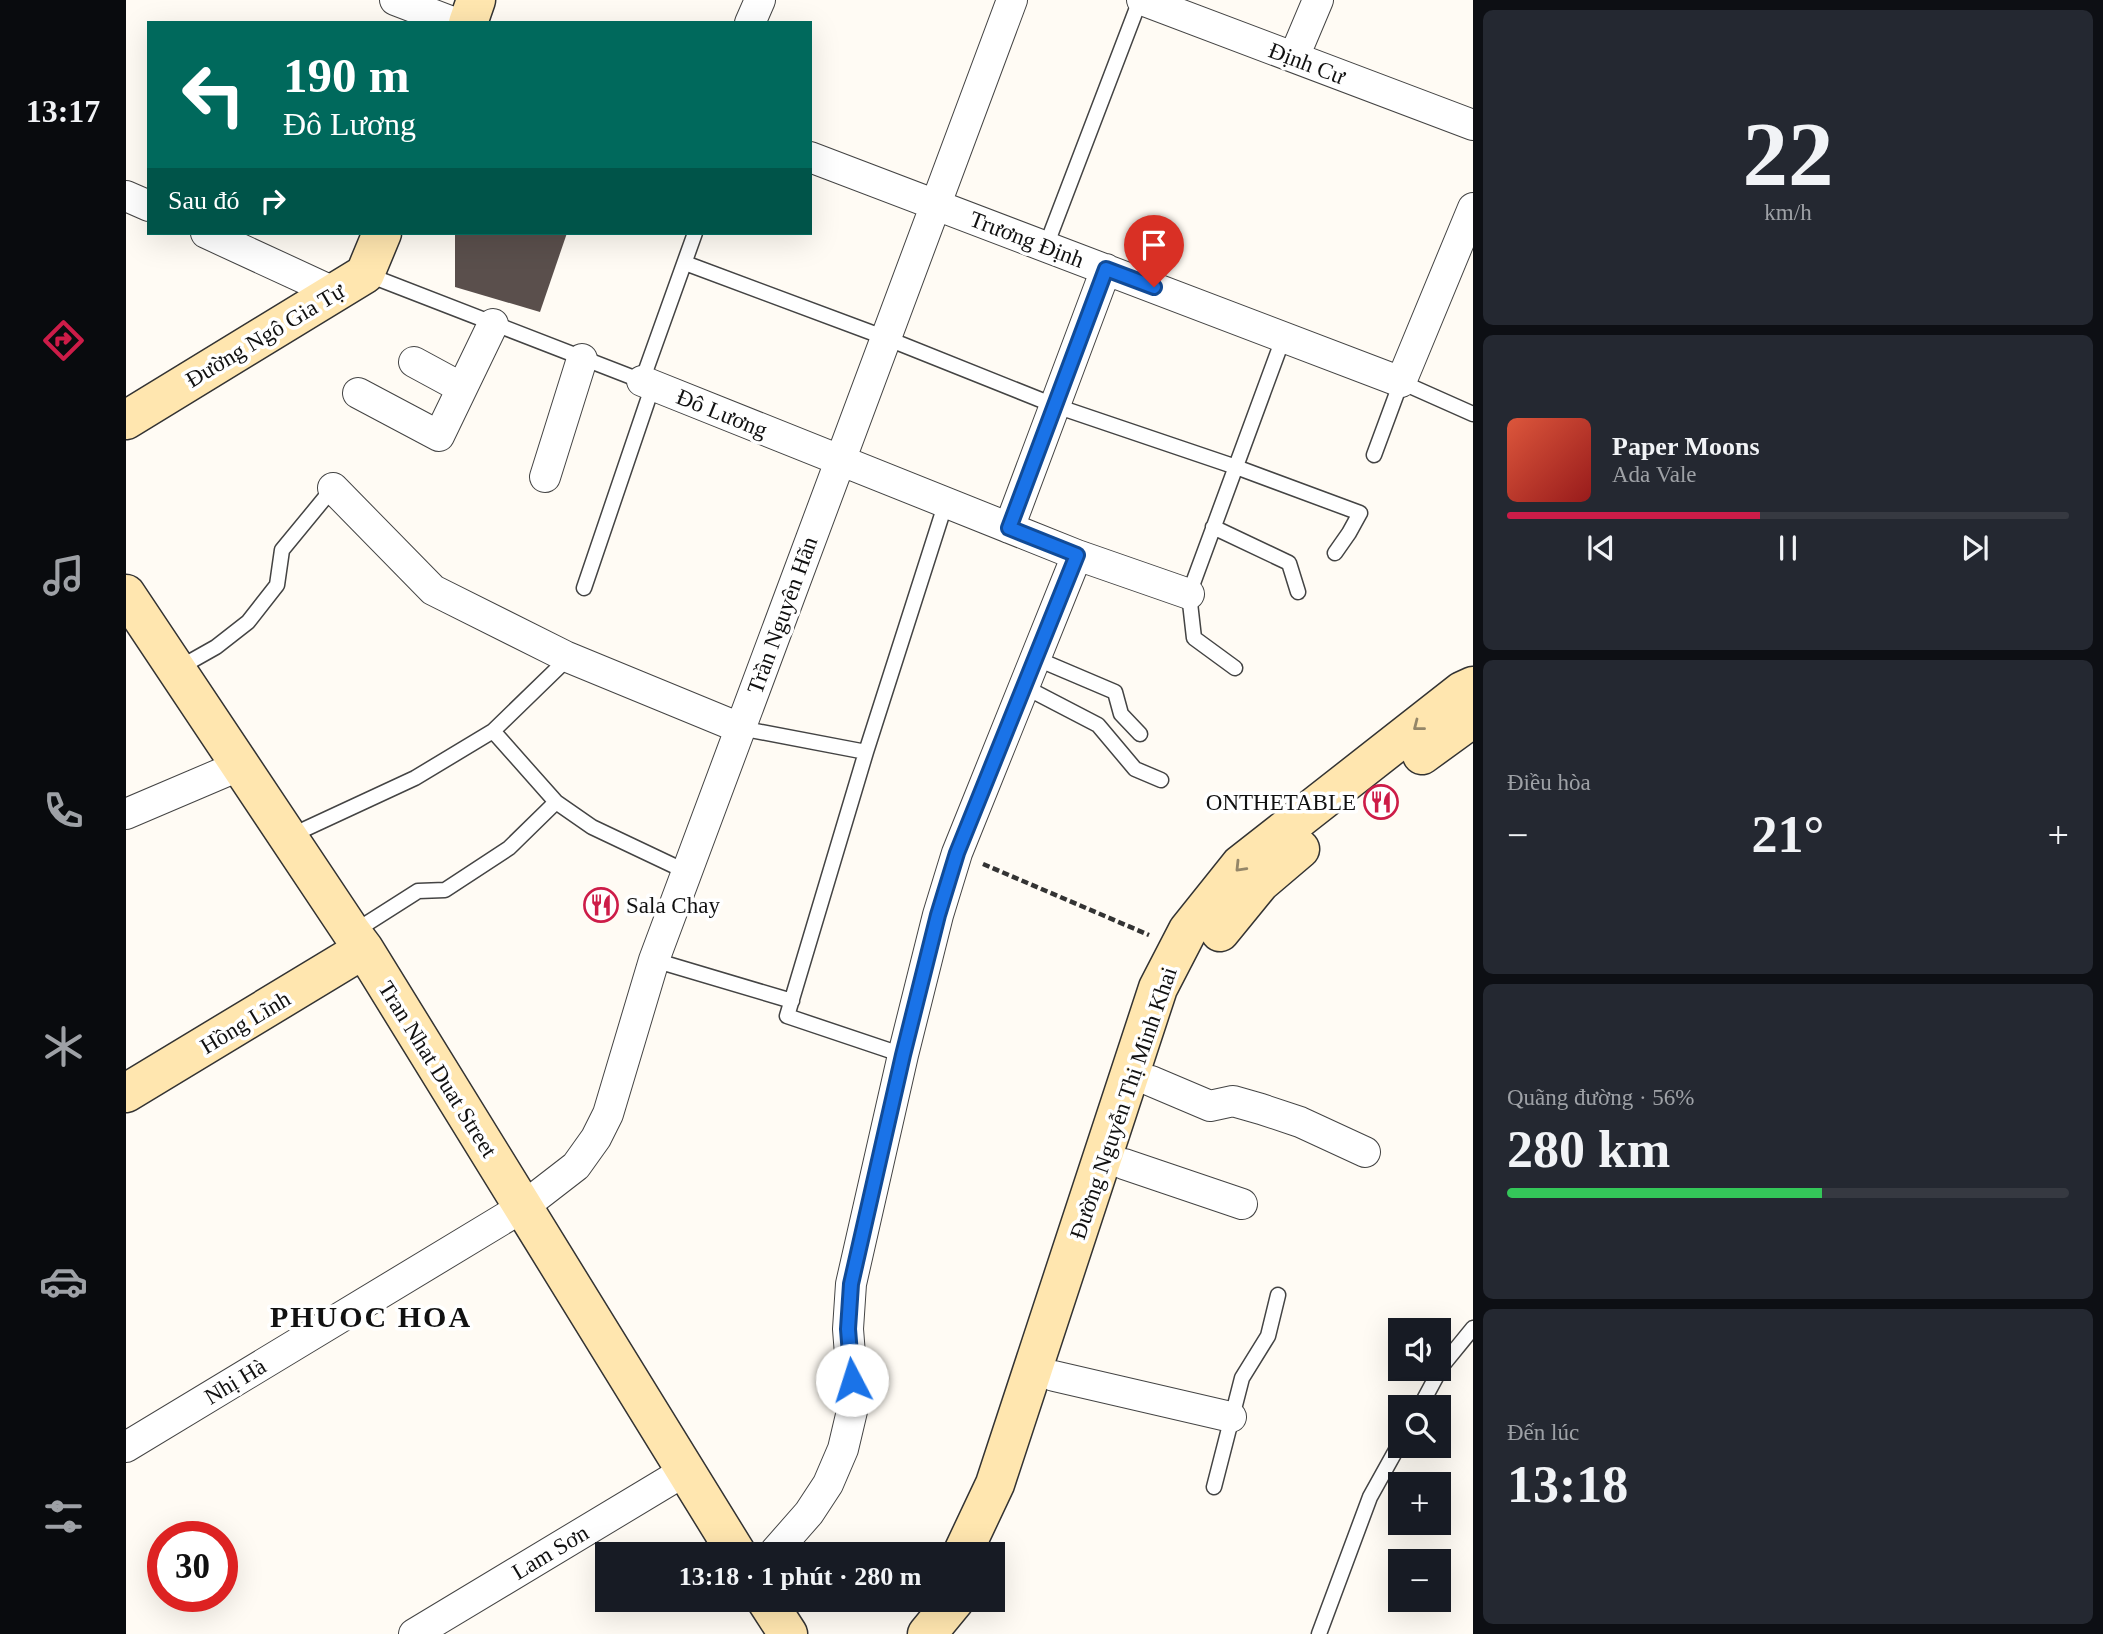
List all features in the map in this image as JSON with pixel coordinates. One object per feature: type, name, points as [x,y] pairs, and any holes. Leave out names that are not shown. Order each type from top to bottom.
[{"type":"street","points":[[395,0],[450,21]]},
{"type":"street","points":[[469,21],[476,0]]},
{"type":"street","points":[[751,21],[760,0]]},
{"type":"street","name":"Trần Nguyên Hãn","points":[[523,1207],[576,1166],[596,1138],[608,1114],[654,960],[1012,0]]},
{"type":"street","name":"Định Cư","points":[[1141,0],[1473,125]]},
{"type":"street","points":[[1294,57],[1318,0]]},
{"type":"street","name":"Trương Định","points":[[812,158],[1401,382]]},
{"type":"street","points":[[126,196],[147,205]]},
{"type":"street","points":[[1401,382],[1473,208]]},
{"type":"street","points":[[212,235],[351,284]]},
{"type":"street","name":"Đường Ngô Gia Tự","points":[[126,420],[351,284],[381,235]]},
{"type":"street","points":[[1009,528],[1106,269]]},
{"type":"street","points":[[358,393],[439,436],[493,324]]},
{"type":"street","points":[[545,477],[582,359]]},
{"type":"street","points":[[414,362],[462,388]]},
{"type":"street","name":"Đô Lương","points":[[647,383],[1077,555],[1189,594]]},
{"type":"street","points":[[333,488],[433,590],[565,656],[740,729]]},
{"type":"street","points":[[784,1542],[809,1513],[828,1484],[844,1449],[852,1411],[848,1329],[851,1284],[938,915],[957,853],[1077,555]]},
{"type":"street","name":"Tran Nhat Duat Street","points":[[126,594],[358,941],[729,1542]]},
{"type":"street","name":"Đường Nguyễn Thị Minh Khai","points":[[992,1542],[1001,1525],[1158,988],[1188,930],[1240,865],[1462,691],[1473,686]]},
{"type":"street","name":"Đường Nguyễn Thị Minh Khai","points":[[968,1542],[1044,1373],[1124,1164],[1179,1006],[1204,951],[1259,883],[1349,808],[1473,718]]},
{"type":"street","points":[[126,814],[241,765]]},
{"type":"street","name":"Hồng Lĩnh","points":[[126,1093],[358,941]]},
{"type":"street","points":[[1151,1081],[1210,1106],[1233,1101],[1261,1109],[1300,1122],[1365,1152]]},
{"type":"street","points":[[1124,1164],[1242,1204]]},
{"type":"street","name":"Nhị Hà","points":[[126,1447],[523,1207]]},
{"type":"street","points":[[1044,1373],[1231,1417]]},
{"type":"street","name":"Lam Sơn","points":[[414,1634],[685,1471]]},
{"type":"street","points":[[774,1612],[788,1634]]},
{"type":"street","points":[[903,1634],[920,1612]]},
{"type":"street","points":[[928,1634],[945,1612]]},
{"type":"lane","points":[[1046,246],[1141,0]]},
{"type":"lane","points":[[584,588],[694,235]]},
{"type":"lane","points":[[685,263],[886,338],[1056,406],[1236,467],[1360,513],[1335,552]]},
{"type":"lane","name":"Đô Lương","points":[[351,284],[493,324],[647,383]]},
{"type":"lane","points":[[1235,668],[1194,638],[1189,594],[1284,336]]},
{"type":"lane","points":[[1374,454],[1401,382],[1473,414]]},
{"type":"lane","points":[[177,670],[216,647],[248,622],[276,585],[282,550],[333,488]]},
{"type":"lane","points":[[903,1055],[787,1016],[866,752],[946,502]]},
{"type":"lane","points":[[1213,527],[1289,563],[1298,592]]},
{"type":"lane","points":[[289,837],[415,778],[493,731],[561,665],[565,656]]},
{"type":"lane","points":[[1035,658],[1115,692],[1121,714],[1140,734]]},
{"type":"lane","points":[[1023,687],[1098,725],[1135,769],[1161,780]]},
{"type":"lane","points":[[740,729],[866,752]]},
{"type":"lane","points":[[493,731],[556,802],[592,827],[687,872]]},
{"type":"lane","points":[[358,941],[418,891],[445,890],[509,848],[556,802]]},
{"type":"lane","points":[[654,960],[792,1000]]},
{"type":"lane","points":[[1214,1487],[1242,1378],[1268,1336],[1278,1295]]},
{"type":"lane","points":[[1426,1395],[1442,1366],[1473,1328]]},
{"type":"lane","points":[[1319,1634],[1370,1497],[1392,1458]]},
{"type":"path","points":[[957,853],[1179,948]]},
{"type":"building","points":[[455,235],[566,235],[540,312],[455,287]]},
{"type":"place","name":"ONTHETABLE","points":[[1381,802]]},
{"type":"place","name":"Sala Chay","points":[[601,905]]},
{"type":"district","name":"PHUOC HOA","points":[[371,1317]]},
{"type":"route","points":[[852,1380],[848,1329],[851,1284],[938,915],[957,853],[1077,555],[1009,528],[1106,269],[1154,287]]}]
